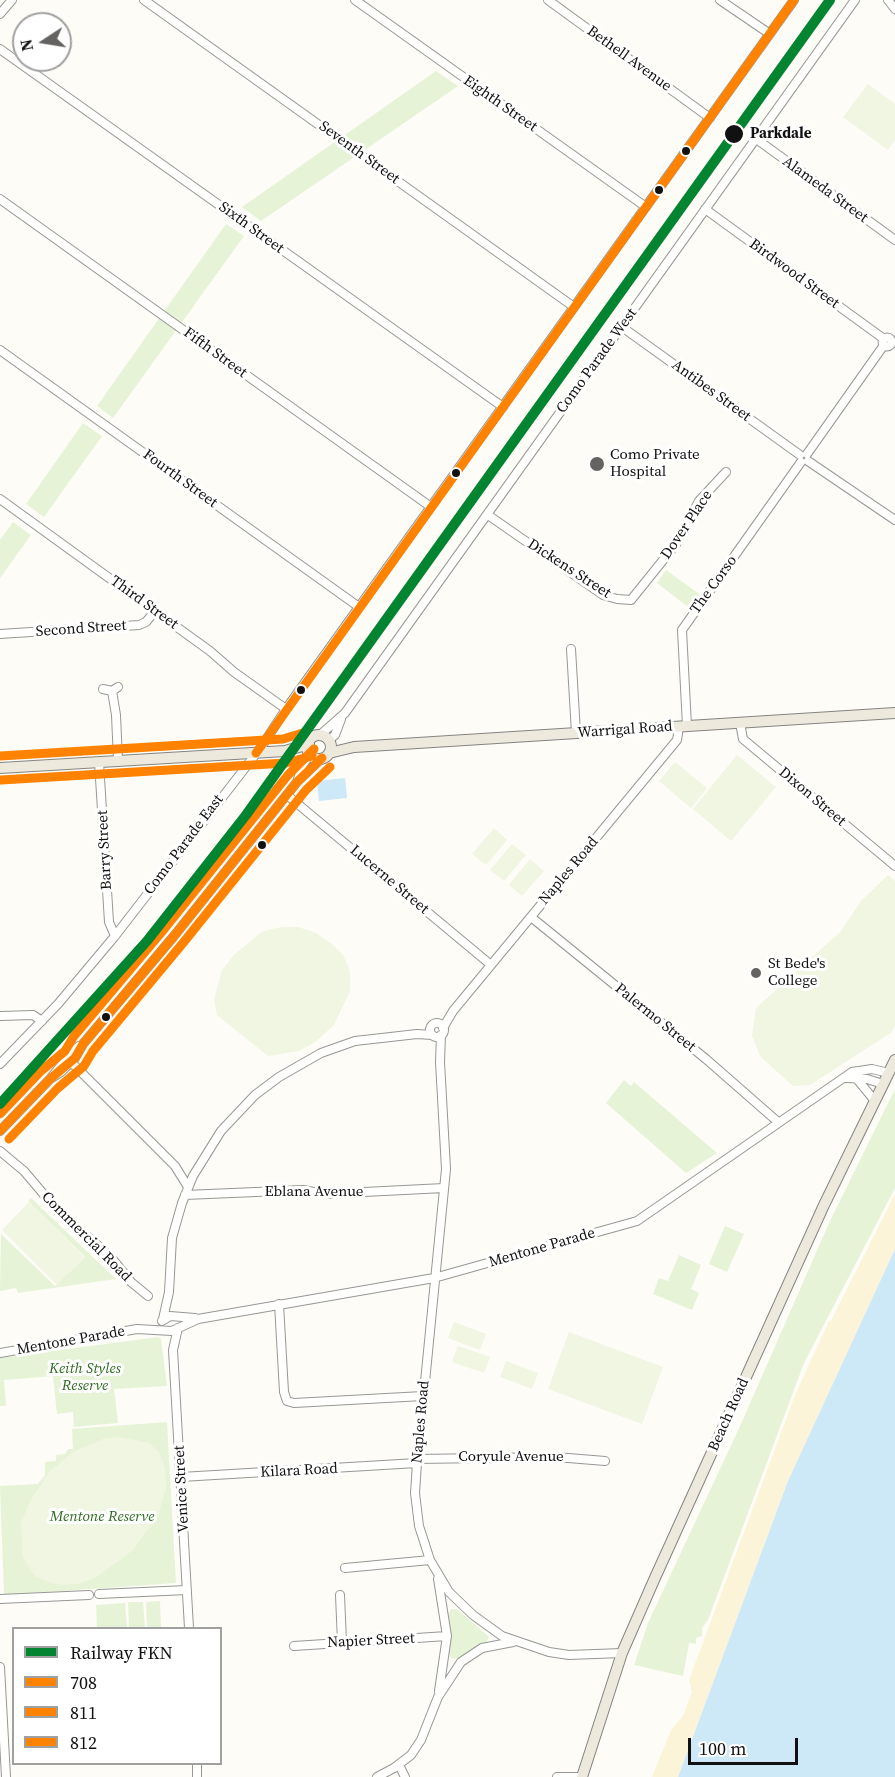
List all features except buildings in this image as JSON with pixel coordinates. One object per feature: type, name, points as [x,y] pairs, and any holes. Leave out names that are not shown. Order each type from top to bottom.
[{"type":"main road","name":"Warrigal Road","points":[[326,756],[354,747],[895,713]]},
{"type":"main road","name":"Warrigal Road","points":[[327,738],[354,747]]},
{"type":"main road","points":[[308,751],[327,738]]},
{"type":"main road","points":[[0,768],[285,751],[308,751],[326,756],[327,738]]},
{"type":"main road","name":"Beach Road","points":[[581,1777],[622,1653],[799,1260],[895,1060]]},
{"type":"street","points":[[0,14],[12,0]]},
{"type":"street","name":"Seventh Street","points":[[144,0],[574,307]]},
{"type":"street","name":"Eighth Street","points":[[355,0],[646,207]]},
{"type":"street","name":"Bethell Avenue","points":[[548,0],[710,118]]},
{"type":"street","points":[[720,0],[770,34]]},
{"type":"street","name":"Como Parade East","points":[[0,1064],[42,1021],[115,936],[256,753],[794,0]]},
{"type":"street","points":[[888,0],[895,9]]},
{"type":"street","name":"Como Parade West","points":[[327,738],[853,1]]},
{"type":"street","name":"Sixth Street","points":[[0,49],[502,407]]},
{"type":"street","name":"Alameda Street","points":[[755,138],[895,240]]},
{"type":"street","name":"Fifth Street","points":[[0,199],[431,507]]},
{"type":"street","name":"Birdwood Street","points":[[705,209],[890,341]]},
{"type":"street","name":"Antibes Street","points":[[622,327],[804,458],[895,520]]},
{"type":"street","name":"The Corso","points":[[683,726],[682,630],[890,341]]},
{"type":"street","name":"Fourth Street","points":[[0,350],[359,607]]},
{"type":"street","name":"Dover Place","points":[[649,579],[676,544],[699,501],[726,472]]},
{"type":"street","name":"Third Street","points":[[0,499],[286,709]]},
{"type":"street","name":"Dickens Street","points":[[488,514],[603,595],[631,600],[649,579]]},
{"type":"street","name":"Second Street","points":[[0,634],[139,625],[155,611]]},
{"type":"street","points":[[571,649],[576,733]]},
{"type":"street","points":[[111,689],[116,715],[118,761]]},
{"type":"street","name":"Dixon Street","points":[[740,723],[742,739],[895,866]]},
{"type":"street","name":"Naples Road","points":[[622,1653],[569,1655],[514,1641],[490,1629],[458,1602],[438,1576],[430,1560],[416,1508],[417,1461],[446,1169],[436,1031],[677,740],[683,726]]},
{"type":"street","points":[[297,782],[308,751]]},
{"type":"street","points":[[50,1079],[71,1062],[83,1044],[174,936],[297,782],[326,756]]},
{"type":"street","name":"Barry Street","points":[[99,762],[109,922],[115,936]]},
{"type":"street","name":"Lucerne Street","points":[[287,795],[491,965]]},
{"type":"street","name":"Palermo Street","points":[[531,917],[706,1059],[777,1122]]},
{"type":"street","points":[[0,1016],[33,1015],[42,1021]]},
{"type":"street","points":[[169,1292],[180,1322],[179,1327],[172,1331],[163,1324],[169,1292],[172,1238],[187,1191],[220,1131],[255,1095],[294,1066],[355,1041],[436,1031]]},
{"type":"street","points":[[0,1131],[50,1079],[72,1052],[83,1044]]},
{"type":"street","points":[[71,1062],[175,1166],[187,1191]]},
{"type":"street","name":"Mentone Parade","points":[[0,1353],[142,1329],[163,1324],[177,1317],[198,1318],[434,1278],[637,1221],[852,1072],[868,1069],[889,1073]]},
{"type":"street","points":[[846,1078],[869,1079],[883,1084]]},
{"type":"street","points":[[857,1079],[875,1101]]},
{"type":"street","name":"Commercial Road","points":[[0,1151],[24,1171],[57,1210],[87,1235],[131,1282],[148,1296]]},
{"type":"street","points":[[175,1166],[189,1169],[199,1166]]},
{"type":"street","name":"Eblana Avenue","points":[[187,1191],[303,1190],[324,1194],[444,1188]]},
{"type":"street","points":[[279,1304],[284,1392],[287,1401],[294,1403],[423,1396]]},
{"type":"street","name":"Mentone Parade","points":[[179,1327],[198,1318]]},
{"type":"street","name":"Venice Street","points":[[163,1324],[173,1350],[189,1627]]},
{"type":"street","name":"Venice Street","points":[[173,1350],[179,1327]]},
{"type":"street","name":"Coryule Avenue","points":[[417,1461],[568,1457],[605,1461]]},
{"type":"street","name":"Kilara Road","points":[[181,1478],[417,1461]]},
{"type":"street","points":[[345,1568],[430,1560]]},
{"type":"street","points":[[377,1777],[399,1765],[421,1740],[438,1697],[447,1636],[438,1576]]},
{"type":"street","points":[[99,1594],[187,1590]]},
{"type":"street","points":[[0,1599],[89,1594]]},
{"type":"street","points":[[340,1595],[342,1642]]},
{"type":"street","points":[[444,1611],[458,1602]]},
{"type":"street","name":"Napier Street","points":[[294,1646],[447,1636]]},
{"type":"street","points":[[438,1697],[461,1662],[482,1648],[514,1641]]},
{"type":"street","points":[[445,1658],[461,1662]]},
{"type":"street","points":[[0,1667],[6,1777]]},
{"type":"street","points":[[399,1765],[405,1777]]},
{"type":"street","points":[[557,1777],[581,1777]]},
{"type":"green space","points":[[436,71],[458,86],[261,221],[242,207]]},
{"type":"green space","points":[[868,84],[895,104],[895,140],[888,150],[843,117]]},
{"type":"green space","points":[[226,224],[244,236],[113,418],[97,406]]},
{"type":"green space","points":[[83,423],[102,436],[44,517],[26,504]]},
{"type":"green space","points":[[13,522],[31,535],[0,578],[0,540]]},
{"type":"green space","points":[[666,570],[702,596],[692,610],[657,583]]},
{"type":"green space","points":[[737,755],[776,787],[731,841],[693,809]]},
{"type":"green space","points":[[675,762],[707,788],[691,808],[659,781]]},
{"type":"green space","points":[[494,828],[507,840],[486,865],[472,854]]},
{"type":"green space","points":[[512,844],[526,855],[504,881],[490,870]]},
{"type":"green space","points":[[530,859],[544,871],[522,896],[509,885]]},
{"type":"green space","points":[[888,875],[895,881],[895,1025],[892,1032],[810,1085],[793,1086],[760,1056],[752,1036],[756,1008],[840,932],[861,901]]},
{"type":"green space","points":[[282,927],[298,927],[316,933],[332,944],[343,955],[350,971],[350,991],[334,1025],[315,1042],[299,1051],[268,1056],[217,1015],[214,1000],[222,970],[235,954],[263,931]]},
{"type":"green space","points":[[624,1080],[631,1086],[634,1082],[717,1153],[686,1173],[606,1103]]},
{"type":"green space","points":[[895,1089],[895,1188],[804,1363],[708,1620],[702,1628],[702,1636],[696,1638],[696,1644],[689,1643],[683,1676],[634,1665],[648,1623],[741,1424],[829,1223]]},
{"type":"green space","points":[[31,1198],[116,1279],[18,1293],[16,1288],[0,1291],[1,1234],[55,1286],[85,1257],[28,1201]]},
{"type":"green space","points":[[29,1202],[84,1257],[57,1285],[2,1230]]},
{"type":"green space","points":[[725,1226],[744,1234],[727,1272],[709,1264]]},
{"type":"green space","points":[[679,1255],[701,1265],[691,1289],[699,1293],[692,1310],[653,1294],[659,1278],[668,1281]]},
{"type":"green space","points":[[454,1322],[486,1334],[480,1350],[448,1338]]},
{"type":"green space","points":[[569,1332],[663,1367],[642,1424],[548,1389]]},
{"type":"green space","name":"Keith Styles Reserve","points":[[158,1337],[161,1339],[167,1386],[114,1389],[118,1423],[74,1427],[73,1412],[57,1414],[53,1376],[4,1380],[6,1406],[0,1406],[0,1358]]},
{"type":"green space","points":[[458,1346],[490,1357],[484,1373],[452,1362]]},
{"type":"green space","points":[[506,1361],[538,1373],[532,1389],[500,1377]]},
{"type":"green space","name":"Mentone Reserve","points":[[167,1422],[176,1583],[4,1595],[0,1486],[38,1484],[45,1475],[45,1462],[56,1461],[56,1455],[65,1454],[68,1449],[73,1449],[72,1429]]},
{"type":"green space","name":"Mentone Reserve","points":[[120,1437],[149,1443],[159,1452],[165,1468],[166,1488],[158,1515],[132,1551],[95,1578],[77,1584],[60,1585],[34,1575],[23,1557],[21,1523],[30,1501],[49,1472],[73,1452],[103,1439]]},
{"type":"green space","points":[[160,1601],[161,1627],[147,1627],[146,1602]]},
{"type":"green space","points":[[128,1602],[143,1602],[145,1627],[129,1627]]},
{"type":"green space","points":[[125,1603],[127,1627],[97,1627],[96,1605]]},
{"type":"green space","points":[[451,1609],[457,1609],[489,1637],[486,1643],[457,1659],[451,1658],[449,1653],[451,1634],[448,1615]]},
{"type":"sand","points":[[895,1194],[895,1249],[788,1481],[678,1777],[652,1777],[671,1730],[683,1716],[692,1692],[689,1680],[795,1395],[829,1321]]},
{"type":"water","points":[[345,778],[347,798],[319,801],[317,781]]},
{"type":"water","points":[[895,1249],[895,1777],[678,1777],[788,1481]]},
{"type":"rail line","name":"FKN","points":[[0,1104],[147,941],[246,815],[830,0]]},
{"type":"transit line","name":"708","points":[[256,753],[794,0]]},
{"type":"transit line","name":"812","points":[[0,756],[283,739],[306,732]]},
{"type":"transit line","name":"812","points":[[0,1114],[41,1071],[65,1051],[74,1036],[165,928],[288,775],[314,749]]},
{"type":"transit line","name":"811","points":[[1,780],[286,763],[312,756]]},
{"type":"transit line","name":"708","points":[[0,1131],[50,1079],[75,1058],[83,1044],[174,936],[297,782],[322,758]]},
{"type":"transit line","name":"811","points":[[9,1139],[58,1088],[84,1066],[93,1051],[306,790],[330,767]]},
{"type":"place","name":"Parkdale","points":[[734,134]]},
{"type":"place","name":"Como Private Hospital","points":[[597,464]]},
{"type":"place","name":"St Bede's College","points":[[756,973]]}]
